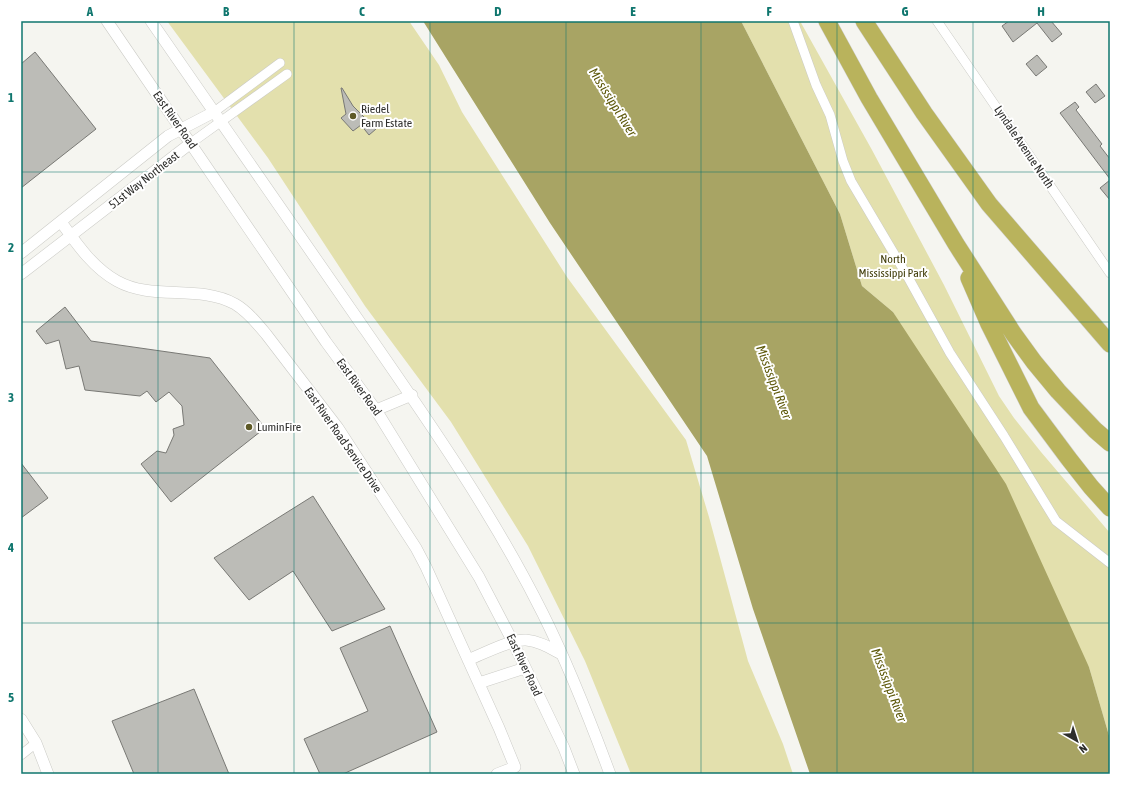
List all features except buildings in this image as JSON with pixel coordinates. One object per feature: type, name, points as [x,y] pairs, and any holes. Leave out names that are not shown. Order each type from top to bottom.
[{"type":"highway","points":[[827,21],[869,98],[956,244],[1013,333],[1034,362],[1069,403],[1110,443]]},
{"type":"highway","points":[[864,21],[924,113],[977,188],[1110,344]]},
{"type":"highway","points":[[956,244],[978,299],[1032,408],[1091,487],[1110,508]]},
{"type":"highway","points":[[1053,278],[1110,352]]},
{"type":"highway","points":[[1014,374],[1064,446],[1110,500]]},
{"type":"street","name":"East River Road","points":[[107,21],[326,342],[376,410],[479,577],[514,642],[564,748],[574,774]]},
{"type":"street","points":[[151,21],[412,395],[469,484],[510,552],[544,615],[580,696],[610,774]]},
{"type":"street","points":[[794,21],[816,85],[830,114],[843,161],[851,181],[909,279],[950,353],[1004,436],[1056,521],[1110,563]]},
{"type":"street","name":"Lyndale Avenue North","points":[[937,21],[1110,272]]},
{"type":"street","name":"51st Way Northeast","points":[[21,253],[168,136],[214,112],[280,62]]},
{"type":"street","name":"51st Way Northeast","points":[[21,274],[191,143],[287,74]]},
{"type":"street","name":"East River Road Service Drive","points":[[61,222],[93,263],[117,281],[134,288],[150,292],[196,294],[219,298],[235,304],[254,319],[338,428],[416,548],[479,683],[516,770]]},
{"type":"street","points":[[376,410],[412,395]]},
{"type":"street","points":[[468,660],[514,642],[526,640],[543,644],[561,654]]},
{"type":"street","points":[[479,683],[525,668]]},
{"type":"street","points":[[21,719],[36,743],[48,774]]},
{"type":"street","points":[[21,755],[36,743]]},
{"type":"street","points":[[498,774],[516,770]]},
{"type":"green space","points":[[167,21],[409,21],[439,65],[462,112],[567,277],[686,440],[709,517],[748,661],[783,744],[793,774],[631,774],[585,661],[528,546],[451,422],[365,306],[268,158]]},
{"type":"green space","name":"North Mississippi Park","points":[[741,21],[800,21],[872,150],[944,285],[999,396],[1041,452],[1110,533],[1110,739],[1089,667],[893,312],[862,286],[840,214]]},
{"type":"water","name":"Mississippi River","points":[[423,21],[741,21],[840,214],[862,286],[893,312],[1006,484],[1089,667],[1110,739],[1110,774],[810,774],[753,609],[707,456],[550,223]]},
{"type":"place","name":"Riedel Farm Estate","points":[[353,116]]},
{"type":"place","name":"LuminFire","points":[[249,427]]}]
